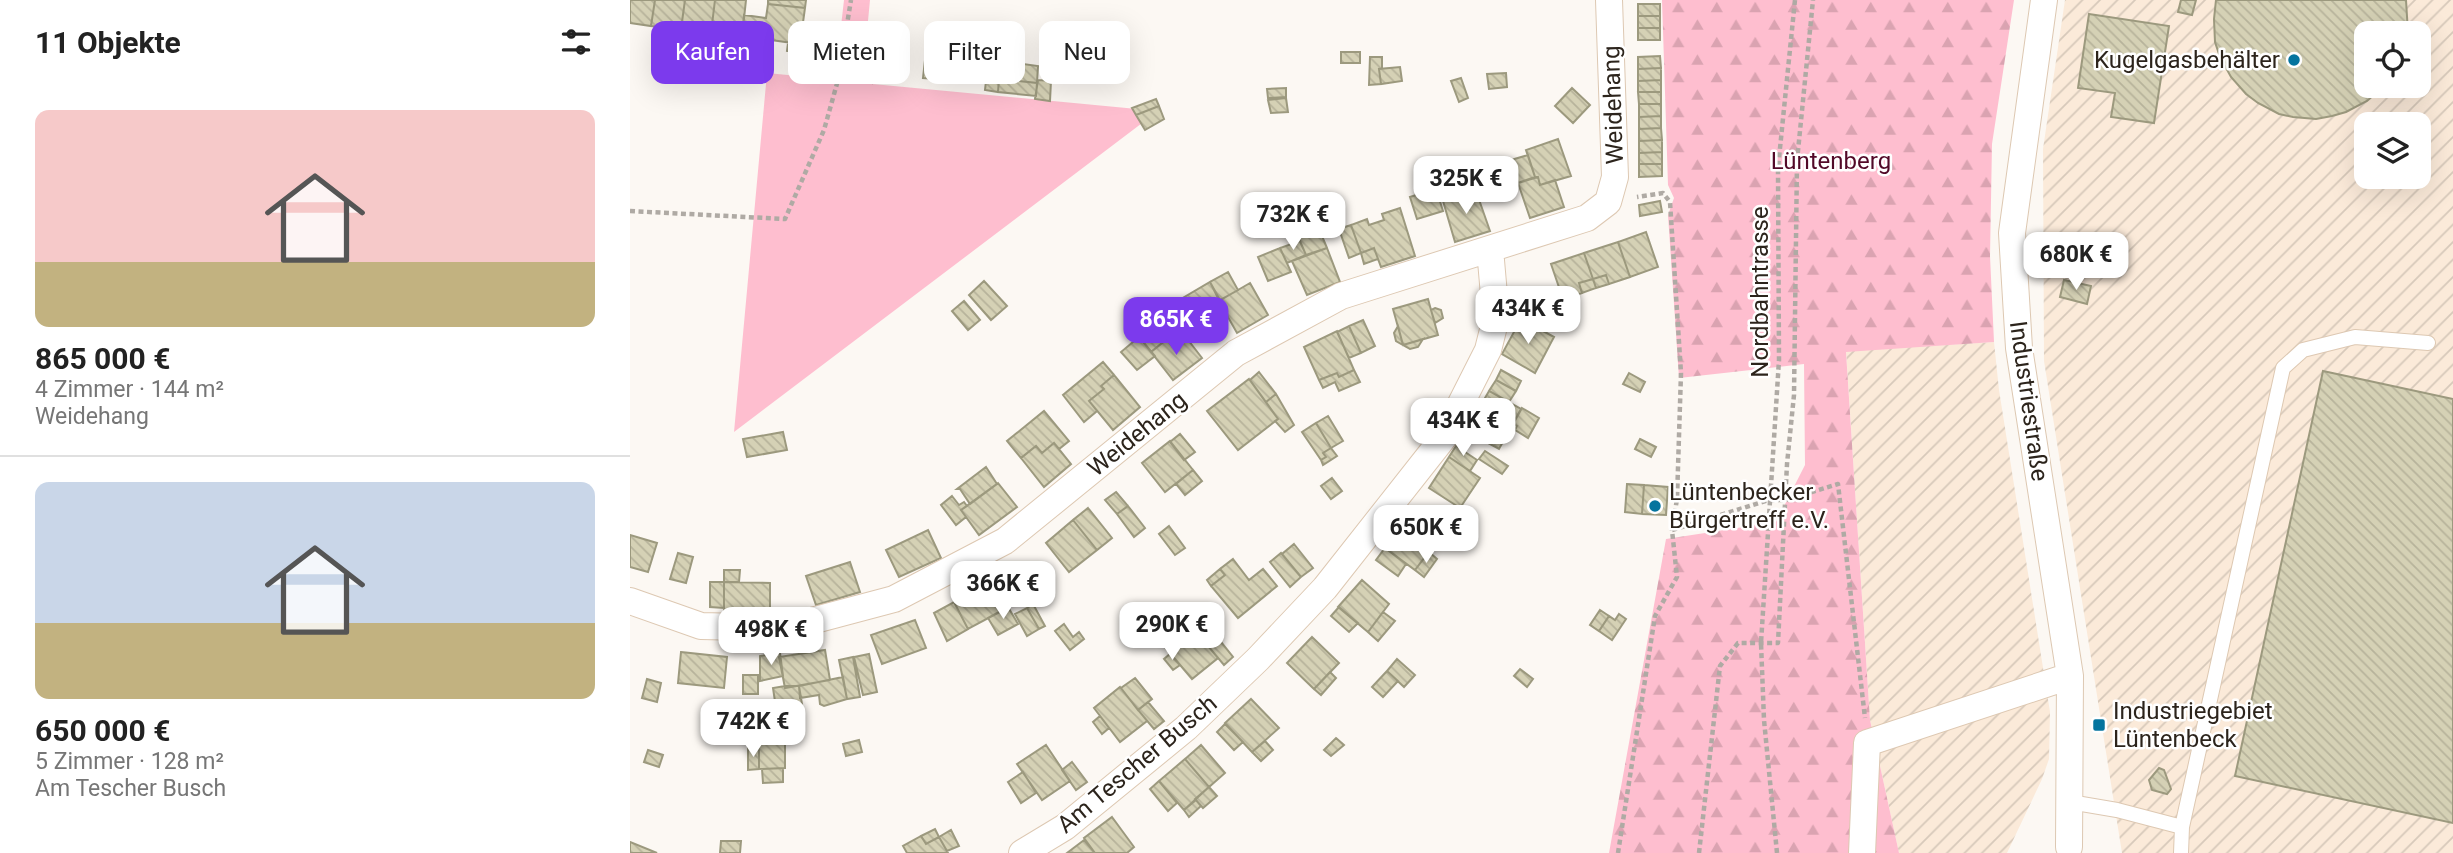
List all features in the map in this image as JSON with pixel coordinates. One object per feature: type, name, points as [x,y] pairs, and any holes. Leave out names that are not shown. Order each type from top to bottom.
[{"type":"street","name":"Weidehang","points":[[630,601],[701,626],[785,628],[894,599],[1005,541],[1236,353],[1341,296],[1587,218],[1608,202],[1615,177],[1609,0]]},
{"type":"street","name":"Industriestraße","points":[[2044,0],[2012,233],[2019,348],[2070,676],[2071,850]]},
{"type":"street","name":"Am Tescher Busch","points":[[1022,853],[1065,827],[1176,736],[1258,659],[1325,587],[1444,437],[1488,350],[1496,318],[1490,249]]},
{"type":"street","points":[[1862,853],[1867,743],[2070,676]]},
{"type":"lane","points":[[2181,853],[2182,827],[2283,368],[2302,350],[2355,337],[2428,343]]},
{"type":"lane","points":[[2070,802],[2117,810],[2182,827]]},
{"type":"path","points":[[630,211],[785,219],[824,130],[838,80],[851,0]]},
{"type":"path","name":"Nordbahntrasse","points":[[1777,853],[1764,720],[1761,643],[1779,360],[1778,168],[1795,0]]},
{"type":"path","points":[[1699,853],[1720,666],[1738,643],[1778,643],[1795,350],[1797,161],[1812,0]]},
{"type":"path","points":[[1608,202],[1663,193],[1670,202],[1681,373],[1677,499],[1672,530],[1677,577],[1655,616],[1618,853]]},
{"type":"path","points":[[1672,530],[1769,500],[1786,500],[1838,484],[1867,743]]},
{"type":"shaded area","points":[[2065,0],[2453,0],[2453,853],[2122,853],[2044,361],[2043,149]]},
{"type":"shaded area","points":[[1994,342],[1999,390],[2050,712],[2049,759],[2007,853],[1899,853],[1870,720],[1846,351]]},
{"type":"green space","points":[[844,0],[870,0],[868,21],[842,21]]},
{"type":"green space","name":"Lüntenberg","points":[[1662,0],[2014,0],[1992,144],[1990,256],[1994,342],[1846,352],[1870,720],[1899,853],[1609,853],[1666,539],[1776,522],[1805,465],[1804,364],[1679,378],[1668,215],[1674,198],[1668,185]]},
{"type":"green space","points":[[774,74],[788,75],[788,84],[873,84],[1158,111],[734,432],[766,84],[774,84]]},
{"type":"building","points":[[630,0],[655,0],[651,26],[630,23]]},
{"type":"building","points":[[655,0],[685,0],[682,21],[652,21]]},
{"type":"building","points":[[685,0],[715,0],[712,21],[682,21]]},
{"type":"building","points":[[715,0],[746,0],[744,21],[712,21]]},
{"type":"building","points":[[768,0],[806,0],[805,8],[768,4]]},
{"type":"building","points":[[2181,0],[2196,0],[2192,15],[2178,12]]},
{"type":"building","name":"Kugelgasbehälter","points":[[2216,0],[2406,0],[2407,21],[2354,21],[2354,98],[2370,98],[2346,112],[2316,119],[2279,114],[2246,94],[2231,77],[2220,57],[2215,42]]},
{"type":"building","points":[[768,4],[805,8],[803,21],[788,21],[788,42],[774,40],[774,21],[743,21],[744,15],[766,18]]},
{"type":"building","points":[[1638,4],[1660,4],[1660,16],[1638,16]]},
{"type":"building","points":[[2089,14],[2169,26],[2154,123],[2111,117],[2115,93],[2078,88]]},
{"type":"building","points":[[1638,16],[1660,16],[1660,28],[1638,28]]},
{"type":"building","points":[[1638,28],[1660,28],[1660,40],[1638,40]]},
{"type":"building","points":[[1341,52],[1360,52],[1360,63],[1341,63]]},
{"type":"building","points":[[1660,56],[1661,68],[1638,69],[1638,57]]},
{"type":"building","points":[[1370,57],[1382,57],[1382,69],[1379,69],[1381,84],[1369,85]]},
{"type":"building","points":[[1025,64],[1038,66],[1037,83],[1025,82]]},
{"type":"building","points":[[1400,67],[1402,81],[1381,84],[1379,69]]},
{"type":"building","points":[[1661,68],[1661,80],[1638,81],[1638,69]]},
{"type":"building","points":[[1506,73],[1507,87],[1489,89],[1487,74]]},
{"type":"building","points":[[1461,78],[1468,98],[1459,102],[1451,81]]},
{"type":"building","points":[[1038,80],[1039,84],[1051,84],[1050,101],[1035,99]]},
{"type":"building","points":[[1661,80],[1661,92],[1638,92],[1638,81]]},
{"type":"building","points":[[1037,83],[1036,96],[998,92],[999,84]]},
{"type":"building","points":[[986,84],[999,84],[998,92],[985,90]]},
{"type":"building","points":[[1286,88],[1286,97],[1268,98],[1267,89]]},
{"type":"building","points":[[1572,88],[1590,105],[1573,123],[1555,106]]},
{"type":"building","points":[[1638,92],[1661,92],[1661,104],[1639,104]]},
{"type":"building","points":[[1286,98],[1288,112],[1271,113],[1268,100]]},
{"type":"building","points":[[1156,99],[1159,106],[1136,115],[1132,108]]},
{"type":"building","points":[[1639,104],[1661,104],[1661,116],[1639,117]]},
{"type":"building","points":[[1159,106],[1164,119],[1145,130],[1136,115]]},
{"type":"building","points":[[1661,116],[1661,128],[1639,129],[1639,117]]},
{"type":"building","points":[[1661,128],[1662,140],[1639,141],[1639,129]]},
{"type":"building","points":[[1558,139],[1571,176],[1540,185],[1526,150]]},
{"type":"building","points":[[1662,140],[1662,152],[1639,153],[1639,141]]},
{"type":"building","points":[[1662,152],[1662,164],[1639,164],[1639,153]]},
{"type":"building","points":[[1528,155],[1535,177],[1518,183],[1511,160]]},
{"type":"building","points":[[1494,164],[1501,187],[1490,192],[1482,168]]},
{"type":"building","points":[[1639,164],[1662,164],[1662,176],[1639,177]]},
{"type":"building","points":[[1481,166],[1490,192],[1478,195],[1476,191],[1443,201],[1436,180]]},
{"type":"building","points":[[1538,177],[1540,185],[1555,180],[1564,207],[1530,218],[1518,183]]},
{"type":"building","points":[[1436,189],[1443,211],[1417,219],[1410,197]]},
{"type":"building","points":[[1476,191],[1490,231],[1455,242],[1443,201]]},
{"type":"building","points":[[1660,201],[1662,212],[1640,216],[1639,205]]},
{"type":"building","points":[[1400,208],[1415,256],[1381,267],[1374,248],[1361,253],[1351,225],[1367,219],[1369,225],[1384,220],[1382,214]]},
{"type":"building","points":[[1351,225],[1361,253],[1349,258],[1339,229]]},
{"type":"building","points":[[1319,229],[1327,248],[1306,255],[1298,237]]},
{"type":"building","points":[[1646,232],[1658,267],[1630,277],[1618,242]]},
{"type":"building","points":[[1300,241],[1306,255],[1287,263],[1280,248]]},
{"type":"building","points":[[1618,242],[1630,277],[1609,284],[1606,275],[1593,279],[1584,253]]},
{"type":"building","points":[[1280,248],[1291,272],[1268,281],[1258,257]]},
{"type":"building","points":[[1327,248],[1340,282],[1307,295],[1292,261]]},
{"type":"building","points":[[1374,248],[1378,259],[1364,264],[1361,253]]},
{"type":"building","points":[[1584,253],[1593,279],[1579,283],[1582,293],[1563,299],[1551,264]]},
{"type":"building","points":[[1228,272],[1238,290],[1220,300],[1210,282]]},
{"type":"building","points":[[1606,275],[1609,284],[1596,288],[1593,279]]},
{"type":"building","points":[[1593,279],[1596,288],[1582,293],[1579,283]]},
{"type":"building","points":[[2064,280],[2091,286],[2087,304],[2060,297]]},
{"type":"building","points":[[984,281],[1007,306],[991,320],[969,295]]},
{"type":"building","points":[[1210,282],[1224,310],[1200,324],[1181,299]]},
{"type":"building","points":[[1250,283],[1268,315],[1237,333],[1219,301]]},
{"type":"building","points":[[1428,299],[1438,335],[1403,345],[1393,309]]},
{"type":"building","points":[[964,301],[980,320],[968,330],[952,311]]},
{"type":"building","points":[[1173,310],[1181,320],[1164,335],[1155,324]]},
{"type":"building","points":[[1431,310],[1441,310],[1443,318],[1435,323]]},
{"type":"building","points":[[1521,319],[1554,337],[1535,373],[1502,354]]},
{"type":"building","points":[[1363,320],[1375,346],[1361,353],[1349,326]]},
{"type":"building","points":[[1155,324],[1167,339],[1151,352],[1139,337]]},
{"type":"building","points":[[1176,325],[1185,336],[1172,346],[1164,335]]},
{"type":"building","points":[[1349,326],[1361,353],[1349,358],[1337,332]]},
{"type":"building","points":[[1398,326],[1403,345],[1396,341],[1394,333]]},
{"type":"building","points":[[1337,331],[1354,370],[1339,377],[1337,373],[1319,380],[1304,347]]},
{"type":"building","points":[[1185,336],[1202,358],[1173,380],[1151,352],[1167,339],[1172,346]]},
{"type":"building","points":[[1139,337],[1155,356],[1137,370],[1121,352]]},
{"type":"building","points":[[1423,339],[1418,347],[1410,349],[1403,345]]},
{"type":"building","points":[[1103,362],[1114,375],[1101,386],[1104,389],[1089,401],[1097,411],[1084,422],[1063,395]]},
{"type":"building","points":[[1354,370],[1360,382],[1339,391],[1335,382],[1323,388],[1319,380],[1337,373],[1339,377]]},
{"type":"building","points":[[1501,370],[1521,381],[1516,391],[1496,380]]},
{"type":"building","points":[[2323,371],[2453,399],[2453,823],[2235,776]]},
{"type":"building","points":[[1259,372],[1276,394],[1266,402],[1250,380]]},
{"type":"building","points":[[1629,373],[1645,382],[1640,392],[1623,384]]},
{"type":"building","points":[[1114,375],[1140,407],[1113,430],[1089,401],[1104,389],[1101,386]]},
{"type":"building","points":[[1249,379],[1278,419],[1238,450],[1207,411]]},
{"type":"building","points":[[1496,380],[1516,391],[1509,402],[1489,391]]},
{"type":"building","points":[[1489,391],[1521,409],[1504,440],[1471,422]]},
{"type":"building","points":[[1276,394],[1294,425],[1285,432],[1275,421],[1278,419],[1266,402]]},
{"type":"building","points":[[1522,408],[1539,418],[1528,438],[1515,430],[1517,426],[1513,424]]},
{"type":"building","points":[[1044,411],[1069,441],[1059,449],[1054,443],[1042,453],[1036,446],[1021,458],[1007,441]]},
{"type":"building","points":[[1328,416],[1343,441],[1331,448],[1316,423]]},
{"type":"building","points":[[1316,423],[1331,448],[1323,453],[1326,457],[1321,460],[1302,432]]},
{"type":"building","points":[[1482,428],[1504,440],[1499,449],[1477,437]]},
{"type":"building","points":[[783,432],[787,450],[747,457],[743,439]]},
{"type":"building","points":[[1180,434],[1195,452],[1184,460],[1170,442]]},
{"type":"building","points":[[1640,439],[1656,447],[1651,457],[1635,449]]},
{"type":"building","points":[[1170,441],[1193,470],[1165,492],[1142,463]]},
{"type":"building","points":[[1054,443],[1071,464],[1044,487],[1021,458],[1036,446],[1042,453]]},
{"type":"building","points":[[1456,446],[1477,460],[1470,471],[1449,457]]},
{"type":"building","points":[[1331,448],[1337,456],[1323,465],[1321,460],[1326,457],[1323,453]]},
{"type":"building","points":[[1485,451],[1508,466],[1502,474],[1479,459]]},
{"type":"building","points":[[1449,457],[1480,478],[1460,508],[1429,488]]},
{"type":"building","points":[[986,467],[997,484],[970,504],[960,489],[957,489]]},
{"type":"building","points":[[1193,470],[1202,481],[1185,495],[1176,484]]},
{"type":"building","points":[[1332,478],[1342,491],[1331,499],[1321,486]]},
{"type":"building","points":[[998,483],[1017,507],[979,535],[961,510]]},
{"type":"building","points":[[1627,484],[1644,485],[1642,514],[1625,512]]},
{"type":"building","name":"Lüntenbecker Bürgertreff e.V.","points":[[1644,485],[1668,487],[1666,515],[1642,514]]},
{"type":"building","points":[[1116,492],[1128,506],[1117,514],[1105,500]]},
{"type":"building","points":[[952,496],[959,505],[964,502],[967,506],[961,510],[966,517],[956,525],[941,505]]},
{"type":"building","points":[[1128,506],[1145,528],[1134,537],[1117,514]]},
{"type":"building","points":[[1088,508],[1112,538],[1097,550],[1073,520]]},
{"type":"building","points":[[1073,520],[1097,550],[1069,572],[1046,543]]},
{"type":"building","points":[[1406,520],[1436,542],[1415,570],[1385,548]]},
{"type":"building","points":[[1169,526],[1185,548],[1175,555],[1159,534]]},
{"type":"building","points":[[928,530],[941,558],[899,577],[886,550]]},
{"type":"building","points":[[630,535],[657,543],[648,572],[630,567]]},
{"type":"building","points":[[1294,544],[1313,568],[1301,577],[1282,554]]},
{"type":"building","points":[[1385,548],[1406,564],[1398,576],[1376,560]]},
{"type":"building","points":[[1429,552],[1437,559],[1424,577],[1415,570]]},
{"type":"building","points":[[678,553],[693,557],[686,583],[670,579]]},
{"type":"building","points":[[1281,553],[1301,577],[1290,587],[1270,562]]},
{"type":"building","points":[[1233,559],[1249,580],[1263,569],[1277,586],[1238,618],[1211,586],[1225,575],[1220,569]]},
{"type":"building","points":[[850,562],[860,592],[816,605],[806,576]]},
{"type":"building","points":[[1220,569],[1225,575],[1211,586],[1207,580]]},
{"type":"building","points":[[724,570],[740,570],[739,582],[724,582]]},
{"type":"building","points":[[994,579],[1009,607],[968,629],[954,602]]},
{"type":"building","points":[[1362,580],[1389,604],[1368,632],[1338,607]]},
{"type":"building","points":[[710,582],[724,582],[724,608],[710,607]]},
{"type":"building","points":[[724,582],[770,583],[770,613],[724,613]]},
{"type":"building","points":[[954,602],[968,629],[947,641],[934,613]]},
{"type":"building","points":[[1033,604],[1045,626],[1039,629],[1027,608]]},
{"type":"building","points":[[1008,607],[1018,624],[998,635],[988,618]]},
{"type":"building","points":[[1339,607],[1358,623],[1349,632],[1331,616]]},
{"type":"building","points":[[1027,608],[1039,629],[1027,636],[1015,614]]},
{"type":"building","points":[[1600,610],[1609,616],[1599,631],[1590,625]]},
{"type":"building","points":[[1383,612],[1395,621],[1378,641],[1368,632]]},
{"type":"building","points":[[1619,614],[1626,619],[1612,640],[1599,631],[1609,616],[1615,620]]},
{"type":"building","points":[[915,620],[926,648],[882,664],[871,635]]},
{"type":"building","points":[[1064,624],[1073,637],[1079,632],[1084,639],[1070,650],[1055,631]]},
{"type":"building","points":[[1190,624],[1218,658],[1192,679],[1164,646]]},
{"type":"building","points":[[1312,637],[1339,663],[1314,689],[1287,663]]},
{"type":"building","points":[[1218,638],[1233,657],[1224,665],[1208,646]]},
{"type":"building","points":[[825,650],[830,680],[785,688],[779,657]]},
{"type":"building","points":[[681,652],[727,657],[724,688],[678,683]]},
{"type":"building","points":[[780,653],[783,676],[760,681],[760,656]]},
{"type":"building","points":[[869,654],[877,692],[863,695],[854,657]]},
{"type":"building","points":[[1170,654],[1180,665],[1173,670],[1164,659]]},
{"type":"building","points":[[853,657],[860,697],[847,699],[839,660]]},
{"type":"building","points":[[1397,659],[1415,675],[1404,687],[1387,671]]},
{"type":"building","points":[[1520,669],[1533,679],[1527,687],[1514,676]]},
{"type":"building","points":[[1387,671],[1398,681],[1383,697],[1372,687]]},
{"type":"building","points":[[1330,672],[1336,678],[1321,695],[1314,689]]},
{"type":"building","points":[[743,675],[758,675],[758,694],[743,694]]},
{"type":"building","points":[[843,677],[847,699],[824,706],[820,704],[819,695],[800,698],[799,686]]},
{"type":"building","points":[[1135,678],[1152,699],[1138,710],[1121,688]]},
{"type":"building","points":[[647,679],[661,683],[657,702],[642,698]]},
{"type":"building","points":[[799,686],[802,704],[776,708],[773,688]]},
{"type":"building","points":[[1120,687],[1147,721],[1120,742],[1094,708]]},
{"type":"building","points":[[1251,699],[1279,728],[1252,752],[1225,723]]},
{"type":"building","points":[[1148,702],[1164,721],[1154,729],[1138,710]]},
{"type":"building","points":[[1100,716],[1109,728],[1102,734],[1093,722]]},
{"type":"building","points":[[1225,724],[1243,742],[1234,750],[1217,732]]},
{"type":"building","points":[[759,738],[785,738],[785,768],[759,769]]},
{"type":"building","points":[[1336,738],[1344,745],[1331,756],[1324,750]]},
{"type":"building","points":[[859,740],[862,752],[846,756],[843,744]]},
{"type":"building","points":[[1265,741],[1273,750],[1261,761],[1252,752]]},
{"type":"building","points":[[1046,745],[1070,781],[1042,800],[1017,764]]},
{"type":"building","points":[[1201,745],[1225,773],[1209,787],[1185,759]]},
{"type":"building","points":[[748,748],[759,748],[759,769],[748,770]]},
{"type":"building","points":[[648,750],[663,755],[659,767],[644,762]]},
{"type":"building","points":[[1185,759],[1209,787],[1184,810],[1159,781]]},
{"type":"building","points":[[1072,762],[1087,782],[1076,790],[1062,770]]},
{"type":"building","points":[[783,768],[783,782],[763,783],[762,769]]},
{"type":"building","points":[[2159,768],[2164,770],[2171,789],[2167,794],[2152,790],[2149,780]]},
{"type":"building","points":[[1023,772],[1036,793],[1021,803],[1008,782]]},
{"type":"building","points":[[1159,781],[1177,803],[1168,811],[1150,789]]},
{"type":"building","points":[[1209,787],[1217,796],[1203,808],[1195,799]]},
{"type":"building","points":[[1196,800],[1201,806],[1189,817],[1184,810]]},
{"type":"building","points":[[1112,817],[1134,847],[1127,853],[1095,853],[1084,838]]},
{"type":"building","points":[[935,829],[939,837],[926,844],[921,836]]},
{"type":"building","points":[[951,830],[959,846],[947,851],[939,837]]},
{"type":"building","points":[[921,836],[926,844],[939,837],[948,853],[907,853],[903,846]]},
{"type":"building","points":[[1084,840],[1095,853],[1067,853]]},
{"type":"building","points":[[721,841],[741,841],[740,853],[720,853]]},
{"type":"building","points":[[630,842],[657,853],[630,853]]},
{"type":"place","name":"Kugelgasbehälter","points":[[2294,60]]},
{"type":"place","name":"Lüntenbecker Bürgertreff e.V.","points":[[1655,506]]},
{"type":"place","name":"Industriegebiet Lüntenbeck","points":[[2099,725]]}]
